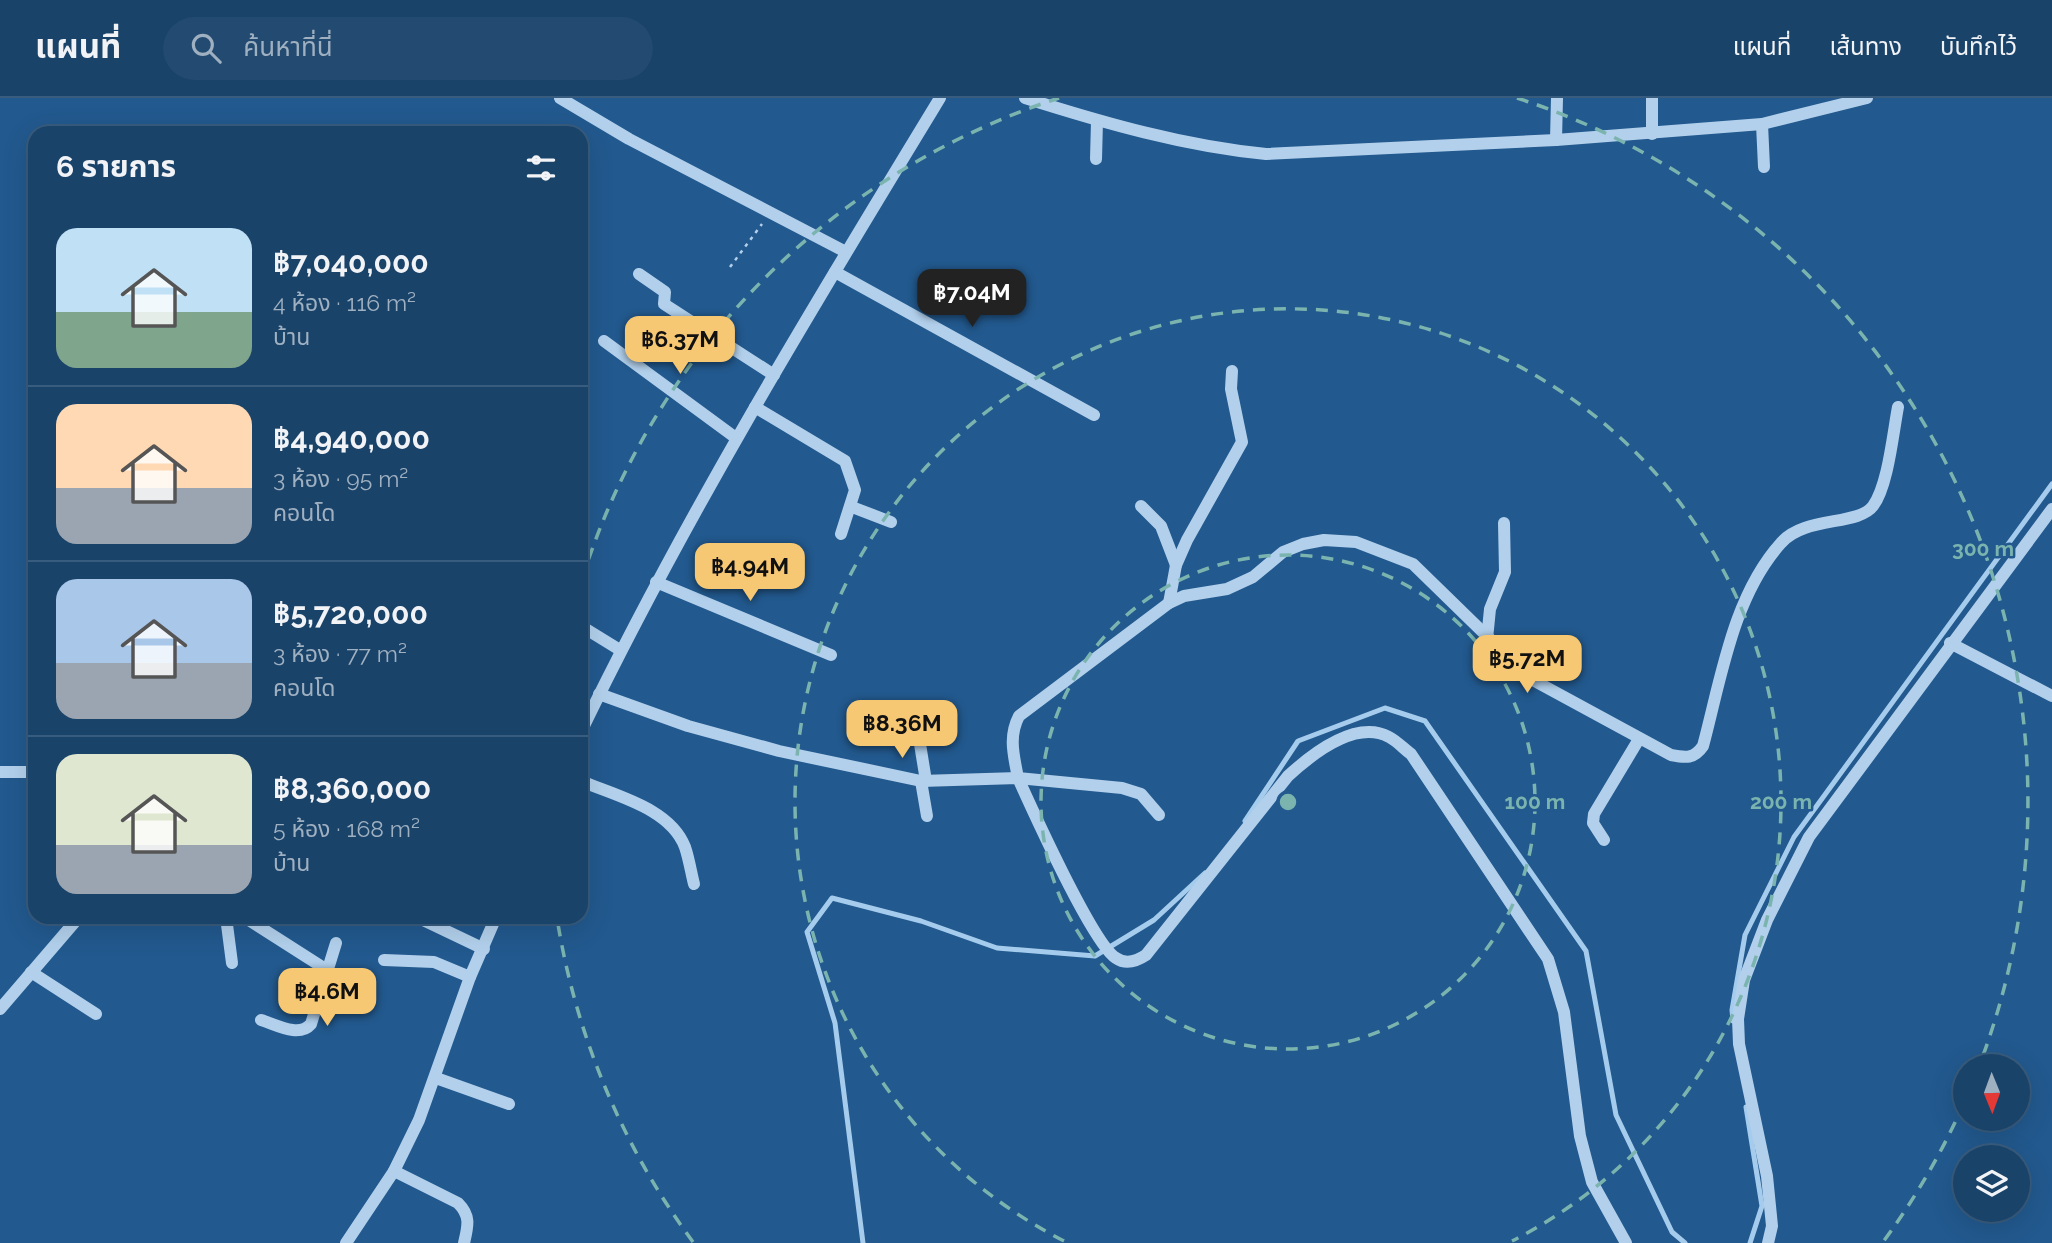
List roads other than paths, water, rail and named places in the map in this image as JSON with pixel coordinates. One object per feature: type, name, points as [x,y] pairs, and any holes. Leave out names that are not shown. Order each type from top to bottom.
[{"type":"street","points":[[560,98],[629,139],[846,252]]},
{"type":"street","points":[[588,717],[656,582],[736,438],[940,98]]},
{"type":"street","points":[[1026,98],[1097,121],[1221,149],[1266,154],[1652,134],[1762,124],[1867,98]]},
{"type":"street","points":[[1556,139],[1557,98]]},
{"type":"street","points":[[1652,98],[1652,134]]},
{"type":"street","points":[[1096,159],[1097,121]]},
{"type":"street","points":[[1762,124],[1764,167]]},
{"type":"street","points":[[835,272],[1094,415]]},
{"type":"street","points":[[639,274],[665,292],[664,304],[774,375]]},
{"type":"street","points":[[604,341],[736,438]]},
{"type":"street","points":[[1169,603],[1176,565],[1242,442],[1231,389],[1233,371]]},
{"type":"street","points":[[755,407],[845,461],[855,489],[852,507],[841,534]]},
{"type":"street","points":[[1626,1243],[1592,1182],[1580,1136],[1564,1012],[1548,959],[1411,754],[1388,736],[1372,733],[1342,738],[1316,750],[1288,776],[1146,955],[1137,961],[1114,958],[1095,932],[1018,778],[1012,744],[1013,729],[1019,716],[1169,603],[1184,596],[1227,589],[1253,577],[1283,552],[1324,540],[1356,542],[1413,564],[1531,679],[1671,755],[1686,758],[1697,755],[1703,746],[1736,625],[1756,580],[1781,542],[1794,531],[1864,514],[1872,507],[1879,494],[1898,407]]},
{"type":"street","points":[[1141,506],[1161,526],[1176,565]]},
{"type":"street","points":[[852,507],[891,522]]},
{"type":"street","points":[[1768,1243],[1772,1226],[1767,1175],[1739,1044],[1738,1019],[1744,979],[1767,920],[1809,837],[1950,643],[2052,509]]},
{"type":"street","points":[[1487,639],[1490,609],[1506,572],[1504,523]]},
{"type":"street","points":[[656,582],[831,655]]},
{"type":"street","points":[[588,630],[620,650]]},
{"type":"street","points":[[1950,643],[2052,696]]},
{"type":"street","points":[[599,694],[688,726],[779,751],[924,781],[1018,778],[1122,788],[1140,794],[1159,815]]},
{"type":"street","points":[[1604,840],[1593,822],[1594,814],[1639,739]]},
{"type":"street","points":[[920,744],[927,816]]},
{"type":"street","points":[[0,772],[28,772]]},
{"type":"street","points":[[588,784],[662,817],[675,829],[685,846],[694,884]]},
{"type":"street","points":[[0,1009],[73,924]]},
{"type":"street","points":[[227,924],[233,963]]},
{"type":"street","points":[[255,924],[327,970]]},
{"type":"street","points":[[432,924],[484,948]]},
{"type":"street","points":[[346,1243],[394,1171],[436,1078],[470,977],[493,924]]},
{"type":"street","points":[[261,1020],[299,1032],[305,1031],[311,1024],[336,943]]},
{"type":"street","points":[[384,960],[434,962],[470,977]]},
{"type":"street","points":[[32,972],[96,1014]]},
{"type":"street","points":[[436,1078],[509,1104]]},
{"type":"street","points":[[394,1171],[458,1203],[467,1212],[469,1222],[464,1243]]},
{"type":"waterway","points":[[1733,1021],[1732,1010],[1745,935],[1794,837],[2052,484]]},
{"type":"waterway","points":[[1245,821],[1298,741],[1385,708],[1425,721],[1586,951],[1616,1115],[1672,1232],[1685,1243]]},
{"type":"waterway","points":[[863,1243],[835,1023],[807,932],[832,898],[921,921],[997,948],[1095,956],[1154,920],[1205,873]]},
{"type":"waterway","points":[[1746,1107],[1762,1206],[1750,1243]]}]
